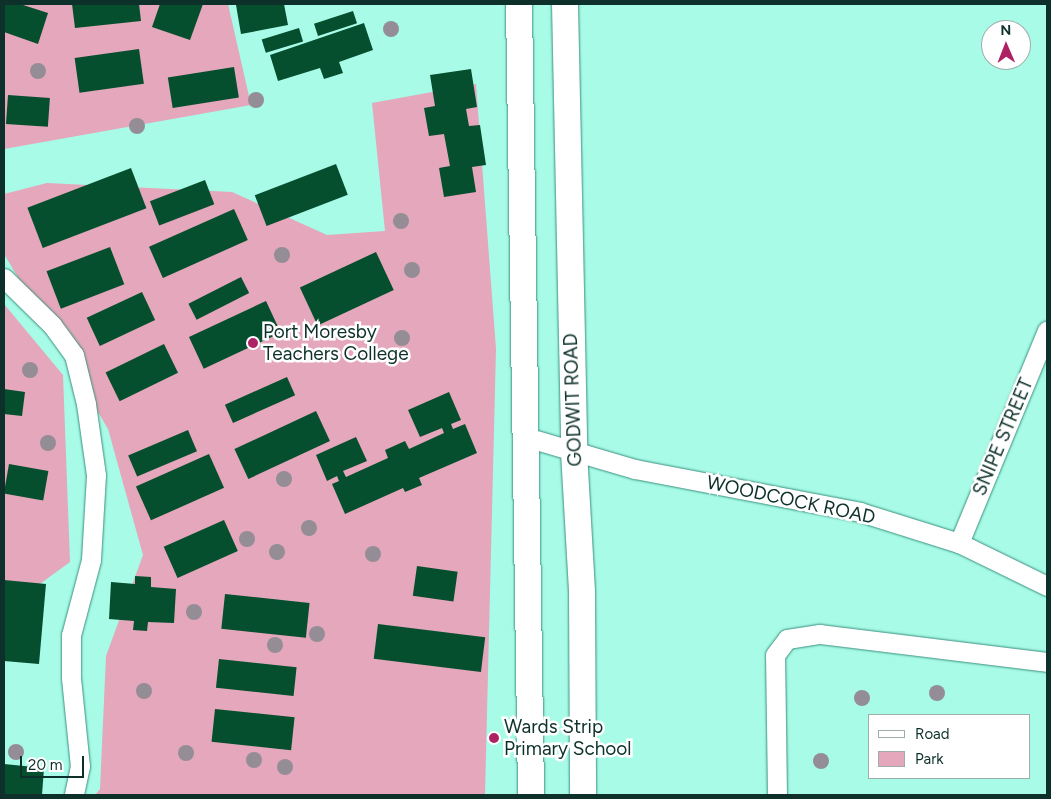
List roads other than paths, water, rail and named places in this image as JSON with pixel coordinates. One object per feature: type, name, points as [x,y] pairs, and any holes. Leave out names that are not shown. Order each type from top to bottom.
[{"type":"main road","points":[[519,4],[532,795]]},
{"type":"main road","name":"GODWIT ROAD","points":[[565,4],[574,452],[582,592],[583,795]]},
{"type":"street","points":[[4,278],[52,325],[74,355],[86,404],[96,475],[90,560],[71,635],[71,678],[80,766],[74,795]]},
{"type":"street","name":"SNIPE STREET","points":[[959,543],[1047,331]]},
{"type":"street","name":"WOODCOCK ROAD","points":[[526,437],[635,469],[860,512],[959,543],[1047,586]]},
{"type":"street","points":[[777,795],[775,655],[787,639],[820,634],[1047,662]]},
{"type":"place","name":"Port Moresby Teachers College","points":[[253,343]]},
{"type":"place","name":"Wards Strip Primary School","points":[[494,738]]}]
